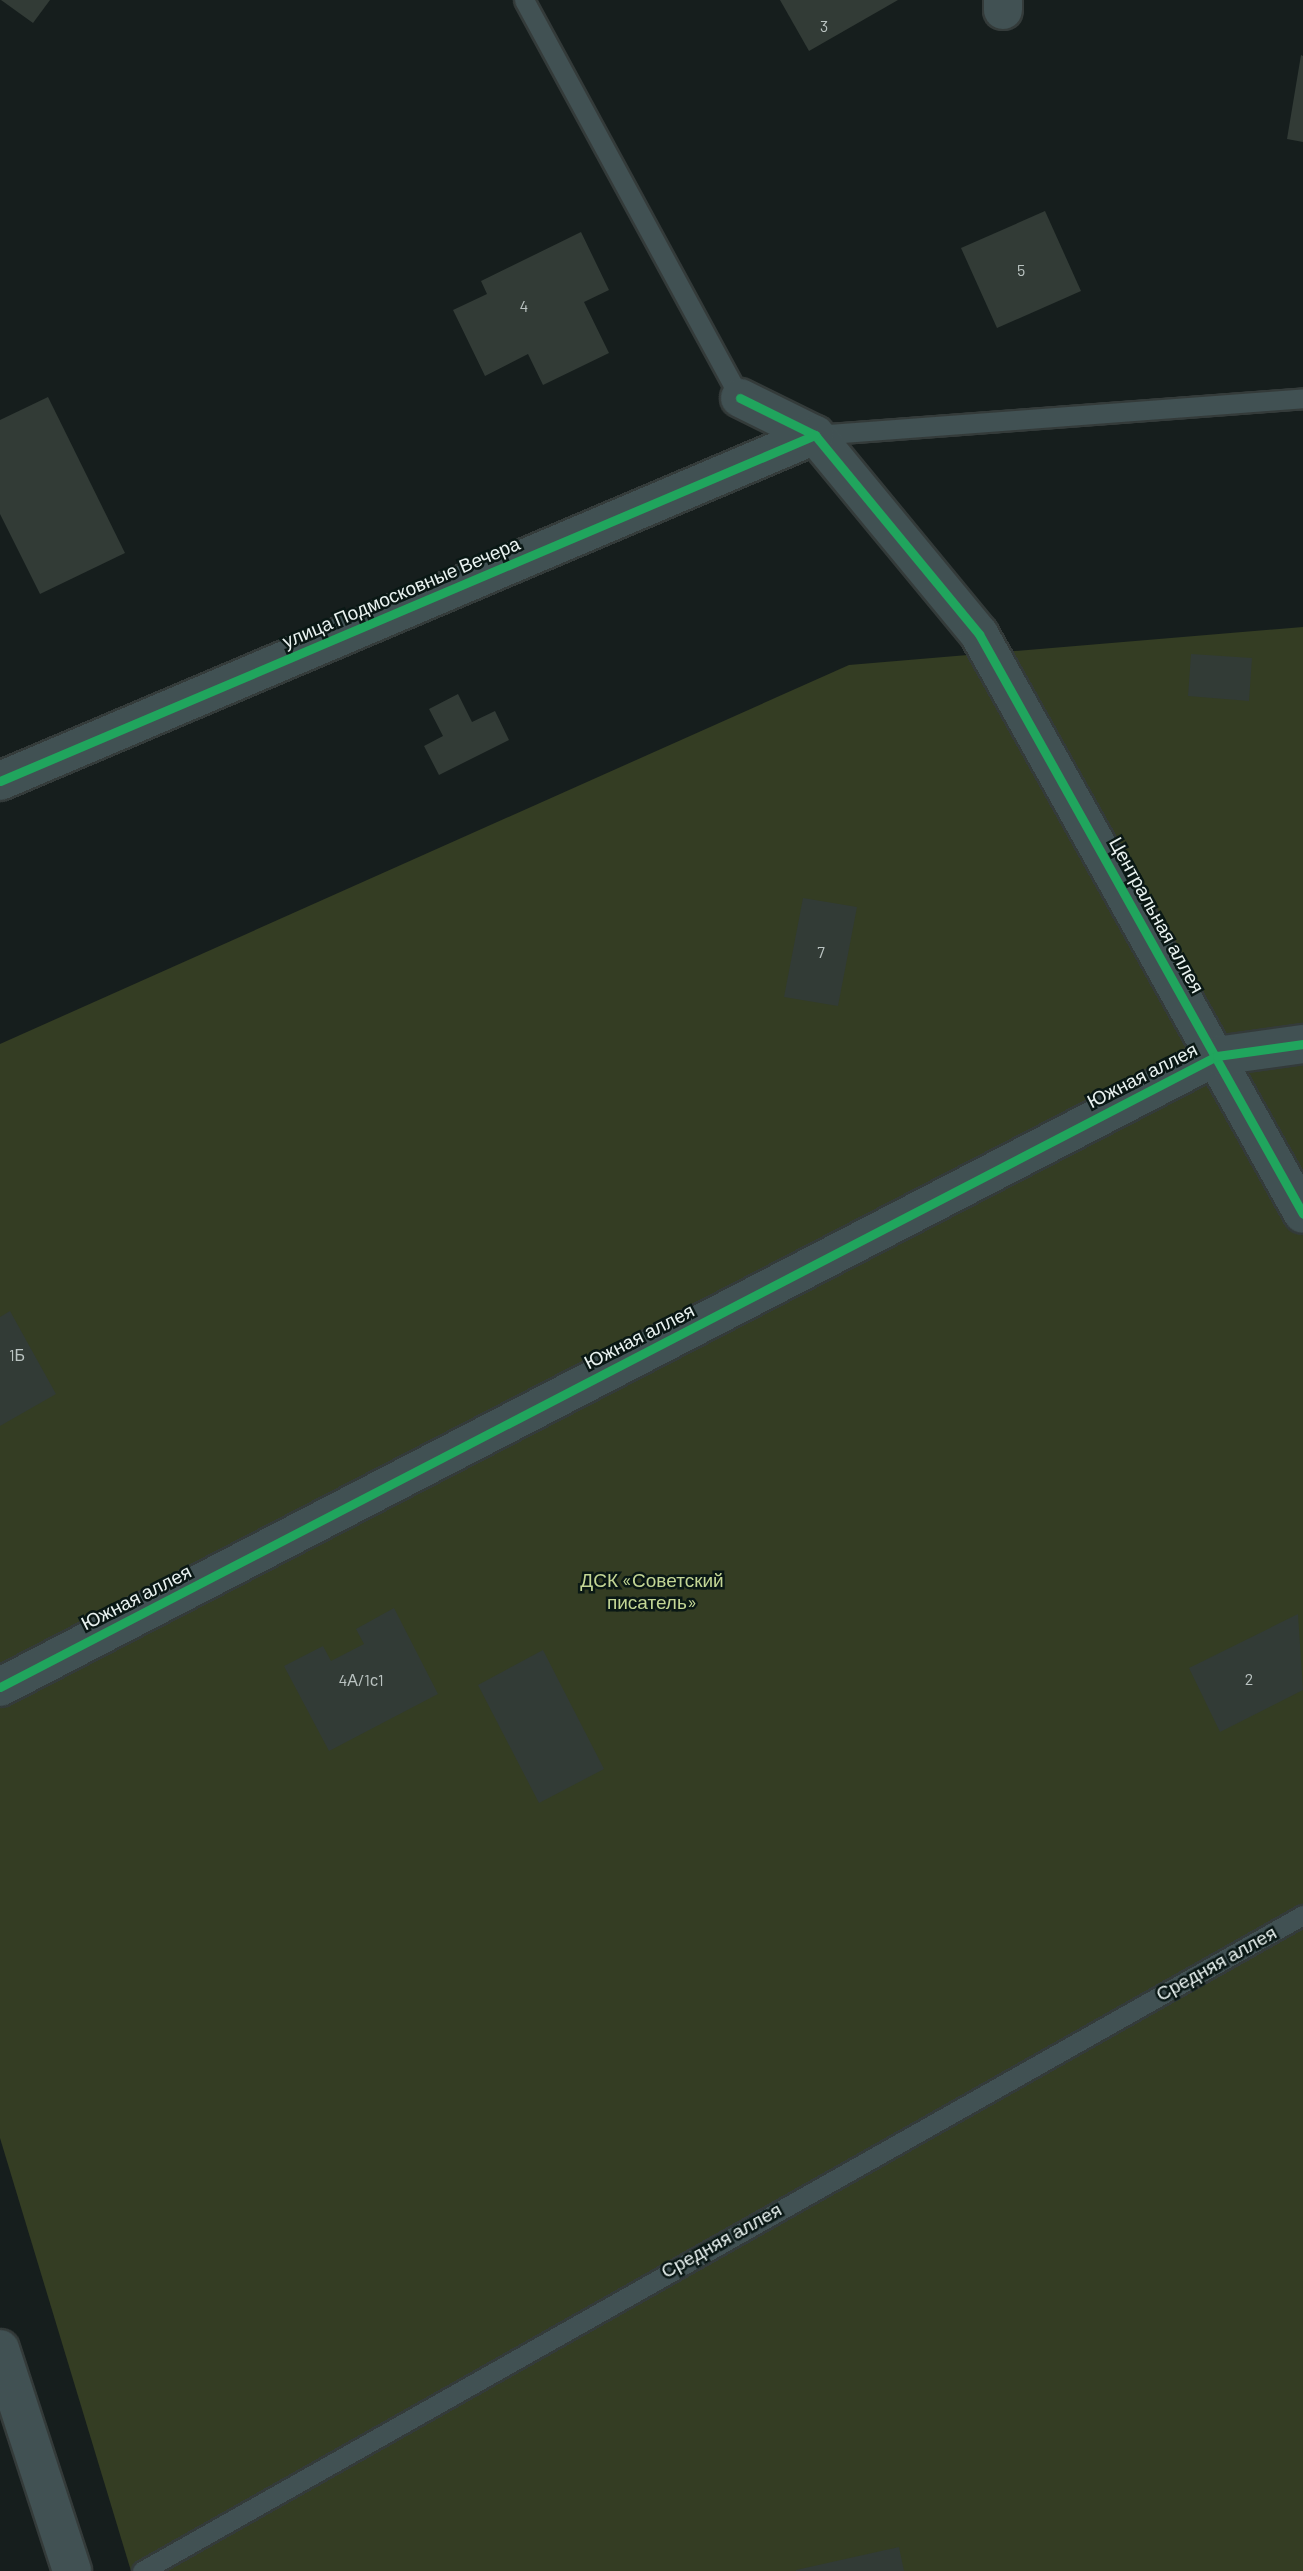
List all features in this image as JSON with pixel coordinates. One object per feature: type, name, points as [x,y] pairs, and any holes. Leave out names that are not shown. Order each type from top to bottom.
[{"type":"street","points":[[740,398],[815,435]]},
{"type":"street","name":"Центральная аллея","points":[[815,435],[979,634],[1303,1214]]},
{"type":"street","name":"улица Подмосковные Вечера","points":[[0,781],[815,435]]},
{"type":"street","name":"Южная аллея","points":[[0,1687],[1217,1056],[1303,1044]]},
{"type":"street","points":[[0,2349],[72,2571]]},
{"type":"lane","points":[[524,0],[740,398]]},
{"type":"lane","points":[[815,435],[1303,398]]},
{"type":"lane","name":"Средняя аллея","points":[[142,2571],[1303,1915]]},
{"type":"green space","name":"ДСК «Советский писатель»","points":[[1303,627],[1303,2571],[131,2571],[0,2138],[0,1044],[849,665]]},
{"type":"building","points":[[1,0],[50,0],[33,23]]},
{"type":"building","points":[[780,0],[898,0],[809,51]]},
{"type":"building","points":[[1301,55],[1303,56],[1303,142],[1287,139]]},
{"type":"building","points":[[1045,211],[1081,291],[997,328],[961,248]]},
{"type":"building","points":[[581,232],[609,290],[584,302],[609,353],[543,385],[528,354],[485,376],[453,310],[487,294],[481,281]]},
{"type":"building","points":[[48,397],[125,553],[40,594],[0,514],[0,420]]},
{"type":"building","points":[[1191,654],[1252,658],[1249,701],[1188,696]]},
{"type":"building","points":[[458,694],[472,722],[495,711],[509,740],[439,775],[424,746],[443,736],[429,709]]},
{"type":"building","points":[[803,898],[857,907],[838,1006],[784,997]]},
{"type":"building","points":[[10,1311],[56,1394],[0,1426],[0,1317]]},
{"type":"building","points":[[394,1608],[438,1694],[329,1751],[284,1666],[323,1646],[331,1661],[364,1644],[356,1629]]},
{"type":"building","points":[[1298,1614],[1303,1690],[1220,1732],[1189,1668]]},
{"type":"building","points":[[543,1650],[604,1769],[539,1803],[478,1685]]},
{"type":"building","points":[[899,2547],[904,2571],[796,2571],[796,2570]]},
{"type":"cycle path","points":[[740,398],[815,435],[979,634],[1303,1214]]},
{"type":"cycle path","points":[[0,781],[815,435]]},
{"type":"cycle path","points":[[0,1687],[1217,1056],[1303,1044]]}]
